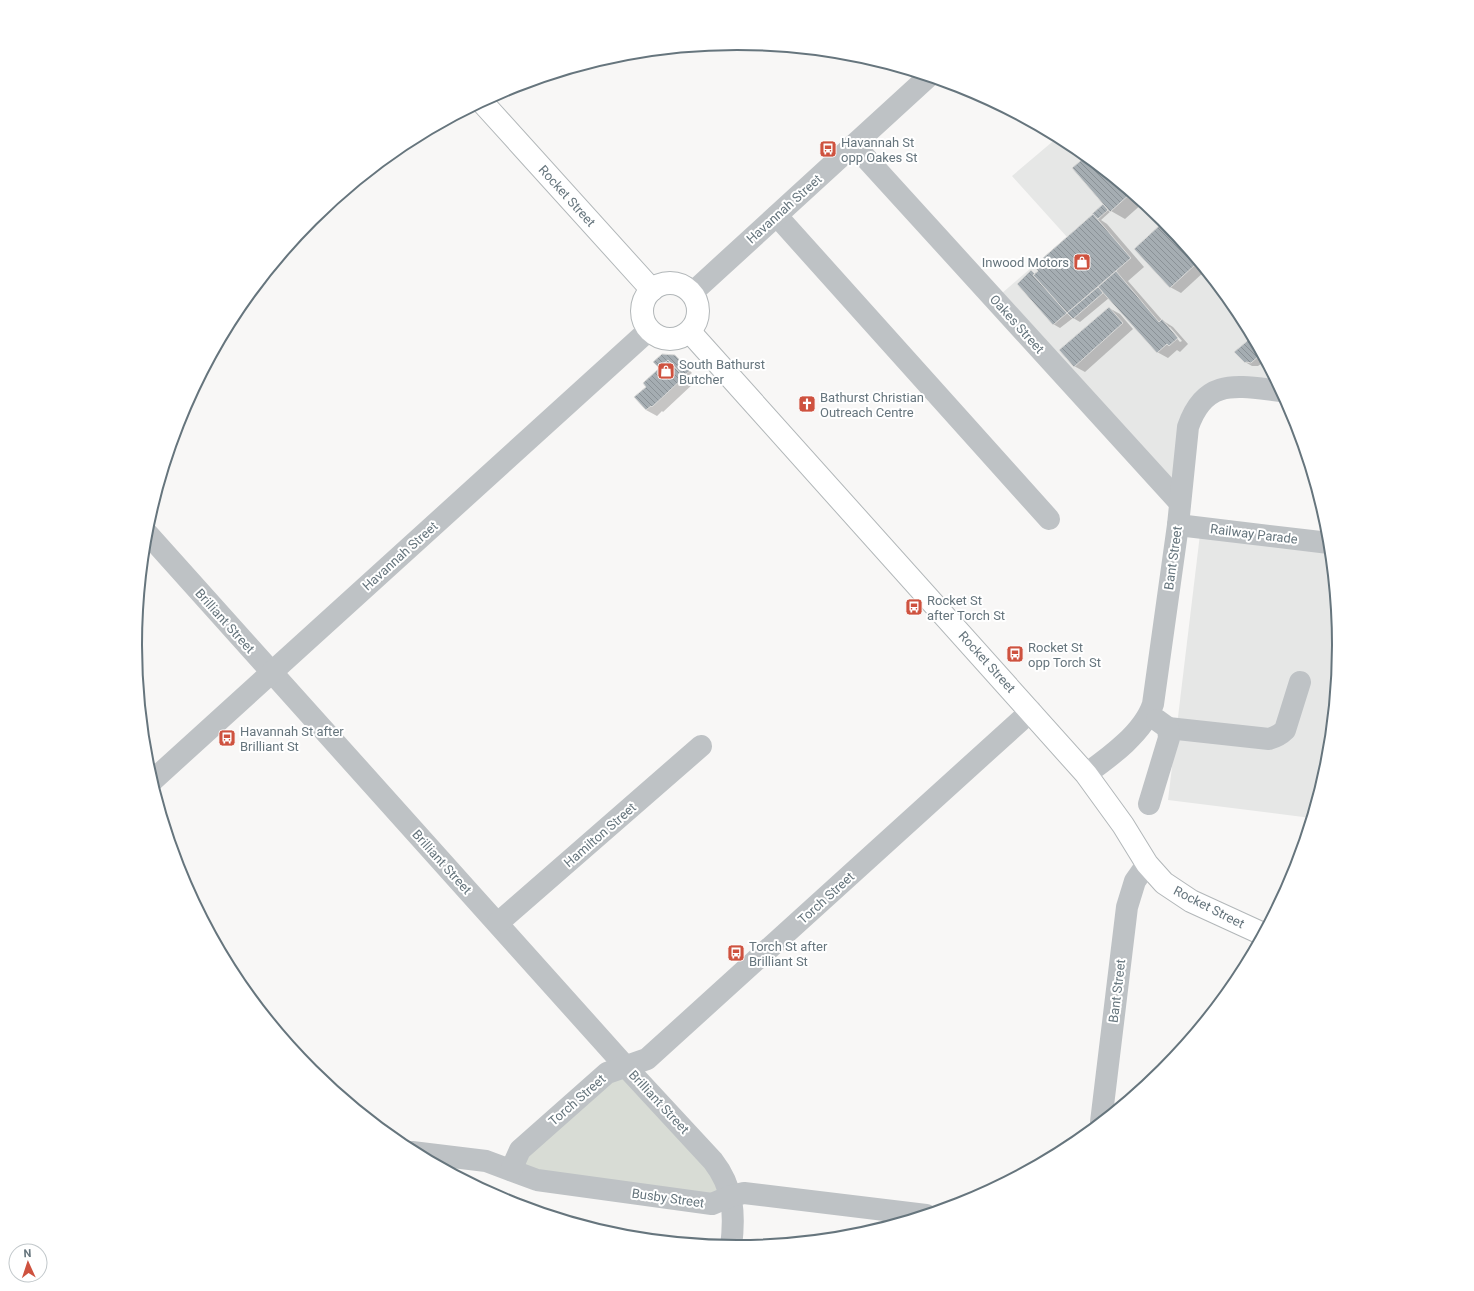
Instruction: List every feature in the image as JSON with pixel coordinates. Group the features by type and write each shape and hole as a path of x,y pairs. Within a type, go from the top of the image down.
{"main road":[{"name":"Rocket Street","path":"485,106 652,290"},
{"path":"668,283 685,287 692,293 697,301 699,309 698,318 690,332 682,337 669,339 656,336 649,330 644,323 642,305 652,290 659,285 668,283"},
{"name":"Rocket Street","path":"690,332 1086,774 1123,825 1146,864 1164,883 1191,901 1259,932"}],"street":[{"name":"Havannah Street","path":"692,293 924,81"},
{"name":"Oakes Street","path":"854,145 1180,503"},
{"path":"777,216 1049,519"},
{"name":"Havannah Street","path":"157,777 649,330"},
{"name":"Bant Street","path":"1086,774 1123,746 1150,714 1153,704 1178,525 1188,428 1192,414 1206,397 1226,388 1275,390"},
{"name":"Railway Parade","path":"1178,525 1323,542"},
{"name":"Brilliant Street","path":"152,538 626,1067 714,1161 722,1172 731,1196 733,1230 732,1241"},
{"path":"1150,714 1168,728 1269,738 1275,737 1281,735 1285,730 1300,682"},
{"name":"Torch Street","path":"511,1170 520,1150 607,1073 647,1059 1031,711"},
{"path":"1149,804 1169,738 1168,728"},
{"name":"Hamilton Street","path":"498,923 702,746"},
{"name":"Bant Street","path":"1102,1117 1127,907 1135,881 1146,864"},
{"name":"Busby Street","path":"427,1154 486,1161 537,1180 712,1204 731,1196 744,1193 914,1214"}],"shaded area":[{"path":"1053,141 1100,173 1158,224 1185,253 1232,315 1253,348 1271,382 1275,391 1206,397 1180,503 994,300 1067,237 1012,176"},
{"path":"1201,526 1323,542 1331,607 1331,684 1321,762 1307,817 1168,800"},
{"path":"626,1067 731,1196 511,1170"}],"building":[{"path":"1082,160 1128,196 1110,212 1072,168"},
{"path":"1103,204 1108,210 1098,219 1092,214"},
{"name":"Inwood Motors","path":"1093,214 1131,258 1067,313 1033,275 1038,271 1034,266"},
{"path":"1159,225 1195,265 1170,288 1134,249"},
{"path":"1031,270 1035,274 1033,275 1067,313 1053,325 1017,284"},
{"path":"1116,271 1159,322 1162,319 1178,338 1169,346 1167,344 1157,353 1098,287"},
{"path":"1098,287 1103,293 1073,319 1067,313"},
{"path":"1109,307 1123,323 1074,367 1059,350"},
{"path":"1248,340 1258,357 1251,363 1245,363 1234,352"},
{"path":"662,354 675,355 690,371 683,376 668,360 659,368 653,362"},
{"path":"668,360 684,377 652,407 651,406 646,410 634,397 646,387 643,383"}],"place":[{"name":"Havannah St opp Oakes St","path":"828,149"},
{"name":"Inwood Motors","path":"1082,262"},
{"name":"South Bathurst Butcher","path":"666,371"},
{"name":"Bathurst Christian Outreach Centre","path":"807,404"},
{"name":"Rocket St after Torch St","path":"914,607"},
{"name":"Rocket St opp Torch St","path":"1015,654"},
{"name":"Havannah St after Brilliant St","path":"227,738"},
{"name":"Torch St after Brilliant St","path":"736,953"}]}
